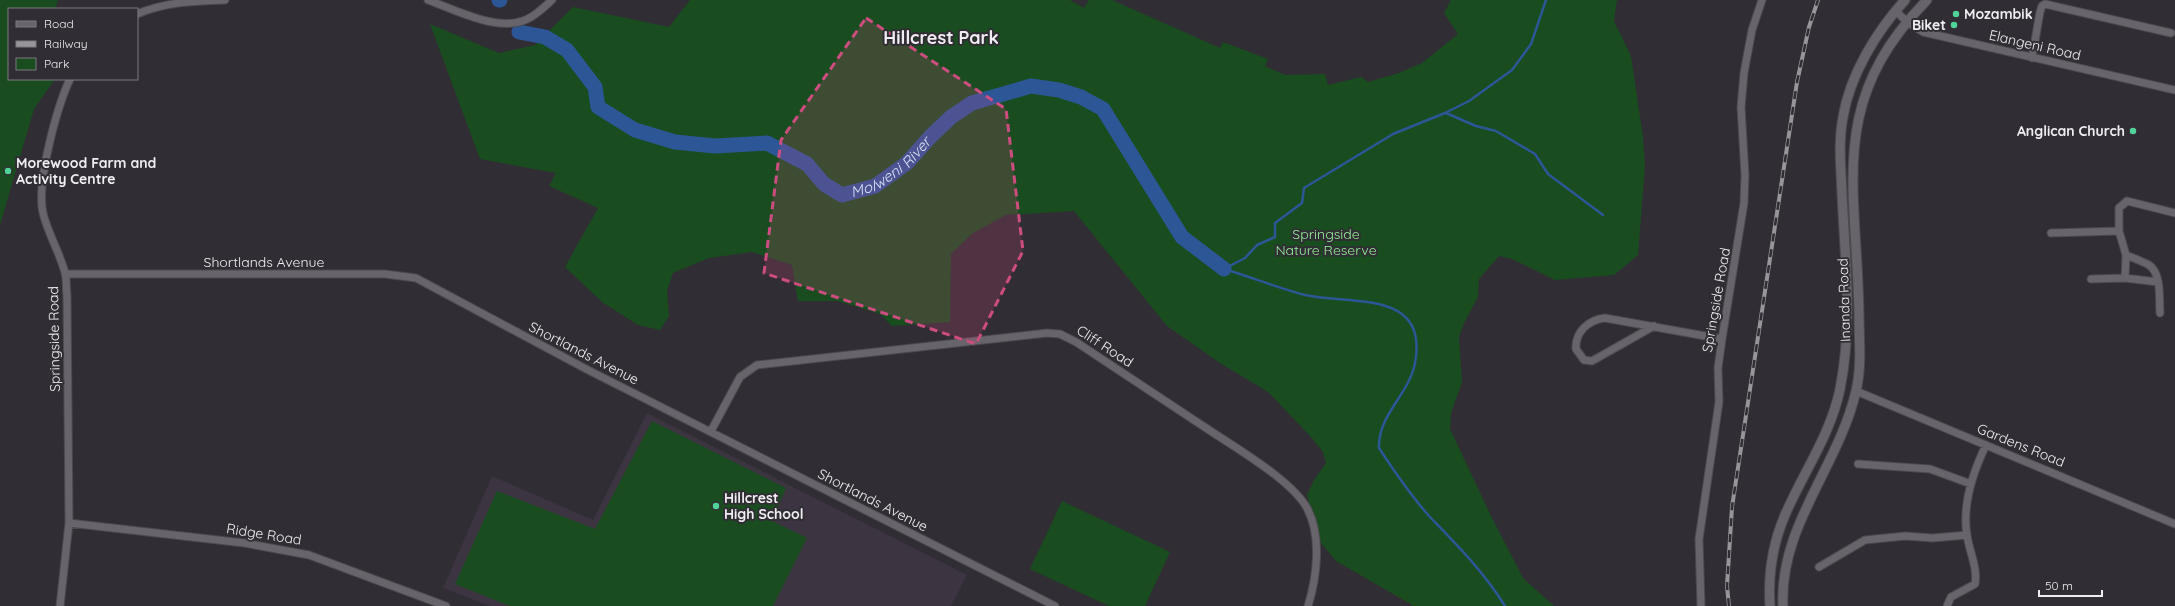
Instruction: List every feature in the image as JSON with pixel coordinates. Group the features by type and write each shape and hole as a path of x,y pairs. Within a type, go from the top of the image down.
{"main road":[{"name":"Inanda Road","path":"1770,606 1771,568 1784,516 1833,413 1844,366 1847,310 1841,151 1843,117 1855,75 1871,47 1905,0"},
{"name":"Inanda Road","path":"1783,606 1786,564 1795,532 1837,446 1856,391 1859,367 1859,337 1853,189 1854,140 1866,92 1874,71 1894,38 1927,0"}],"street":[{"path":"138,14 151,8 187,2 225,0"},
{"path":"428,0 473,17 498,23 511,23 533,16 552,0"},
{"name":"Springside Road","path":"1701,606 1699,539 1719,402 1718,368 1744,203 1745,174 1742,118 1744,73 1752,30 1762,0"},
{"path":"2032,58 2040,12 2042,6 2045,4 2171,33"},
{"name":"Elangeni Road","path":"1896,11 1907,22 1923,32 2175,90"},
{"name":"Springside Road","path":"60,606 69,523 66,274 43,214 41,190 42,177 55,126 70,80"},
{"path":"2125,278 2126,255 2118,231 2119,208 2126,202 2175,213"},
{"path":"2051,233 2118,231"},
{"path":"2126,255 2150,266 2158,282 2160,313"},
{"name":"Shortlands Avenue","path":"66,274 390,274 416,278 588,370 1055,606"},
{"path":"2091,279 2125,278 2158,282"},
{"path":"1654,326 1592,361 1584,360 1576,349 1576,338 1579,333 1588,324 1598,318 1654,326 1722,339"},
{"name":"Cliff Road","path":"711,432 740,377 757,365 1047,333 1060,334 1076,342 1240,450 1284,484 1298,497 1307,508 1316,534 1314,583 1308,606"},
{"name":"Gardens Road","path":"1856,391 2175,524"},
{"path":"1948,606 1951,597 1975,584 1976,577 1967,535 1965,517 1970,484 1986,445"},
{"path":"1858,464 1930,469 1970,484"},
{"name":"Ridge Road","path":"69,523 244,543 309,555 446,606"},
{"path":"1819,567 1865,540 1905,536 1933,538 1967,535"}],"highlighted area":[{"path":"866,18 1006,109 1023,251 976,344 764,273 781,140"}],"shaded area":[{"name":"Hillcrest High School","path":"647,413 967,575 951,606 490,606 443,588 492,476 593,520"}],"green space":[{"path":"0,0 58,0 55,8 8,8 8,80 54,80 34,109 0,225"},
{"name":"Springside Nature Reserve","path":"690,0 1070,0 1084,8 1089,0 1112,0 1220,48 1223,42 1268,59 1265,66 1285,75 1325,74 1328,85 1361,77 1368,82 1396,74 1422,63 1458,34 1444,13 1451,0 1617,0 1614,21 1631,56 1643,137 1645,166 1638,255 1614,275 1555,280 1512,259 1499,256 1479,279 1478,297 1464,323 1459,337 1462,382 1451,413 1450,429 1492,518 1523,578 1554,606 1414,606 1336,561 1321,543 1307,495 1314,480 1326,463 1323,452 1311,437 1268,392 1220,363 1167,326 1074,211 1006,215 973,233 951,254 950,322 892,326 880,314 837,301 798,301 792,265 752,252 709,258 673,273 667,291 669,316 660,330 638,325 602,302 565,267 598,208 549,186 556,173 480,159 430,24 499,53 535,45 573,7 669,27"},
{"name":"Hillcrest High School","path":"652,421 786,488 772,521 807,538 773,606 510,606 455,584 497,491 595,529"},
{"path":"1062,501 1170,552 1145,606 1109,606 1030,569"}],"waterway":[{"path":"1224,269 1245,258 1257,245 1275,237 1275,223 1302,203 1304,188 1393,134 1445,113 1469,101 1512,70 1531,44 1546,0"},
{"name":"Molweni River","path":"519,32 545,37 567,50 595,87 598,107 635,130 675,142 715,146 767,143 807,164 824,184 842,195 875,186 907,163 930,137 951,117 972,103 1031,86 1059,90 1081,97 1103,109 1182,237 1224,269"},
{"path":"1446,113 1476,126 1496,131 1535,154 1548,174 1603,215"},
{"path":"1224,269 1305,295 1364,301 1382,305 1398,312 1410,323 1416,339 1415,363 1407,385 1383,425 1379,448 1416,501 1479,570 1505,606"}],"railway":[{"path":"1729,606 1727,586 1732,507 1797,82 1809,27 1818,0"}],"place":[{"name":"Mozambik","path":"1956,14"},
{"name":"Biket","path":"1954,25"},
{"name":"Anglican Church","path":"2133,131"},
{"name":"Morewood Farm and Activity Centre","path":"8,171"},
{"name":"Hillcrest High School","path":"716,506"}],"district":[{"name":"Hillcrest Park","path":"941,38"}]}
